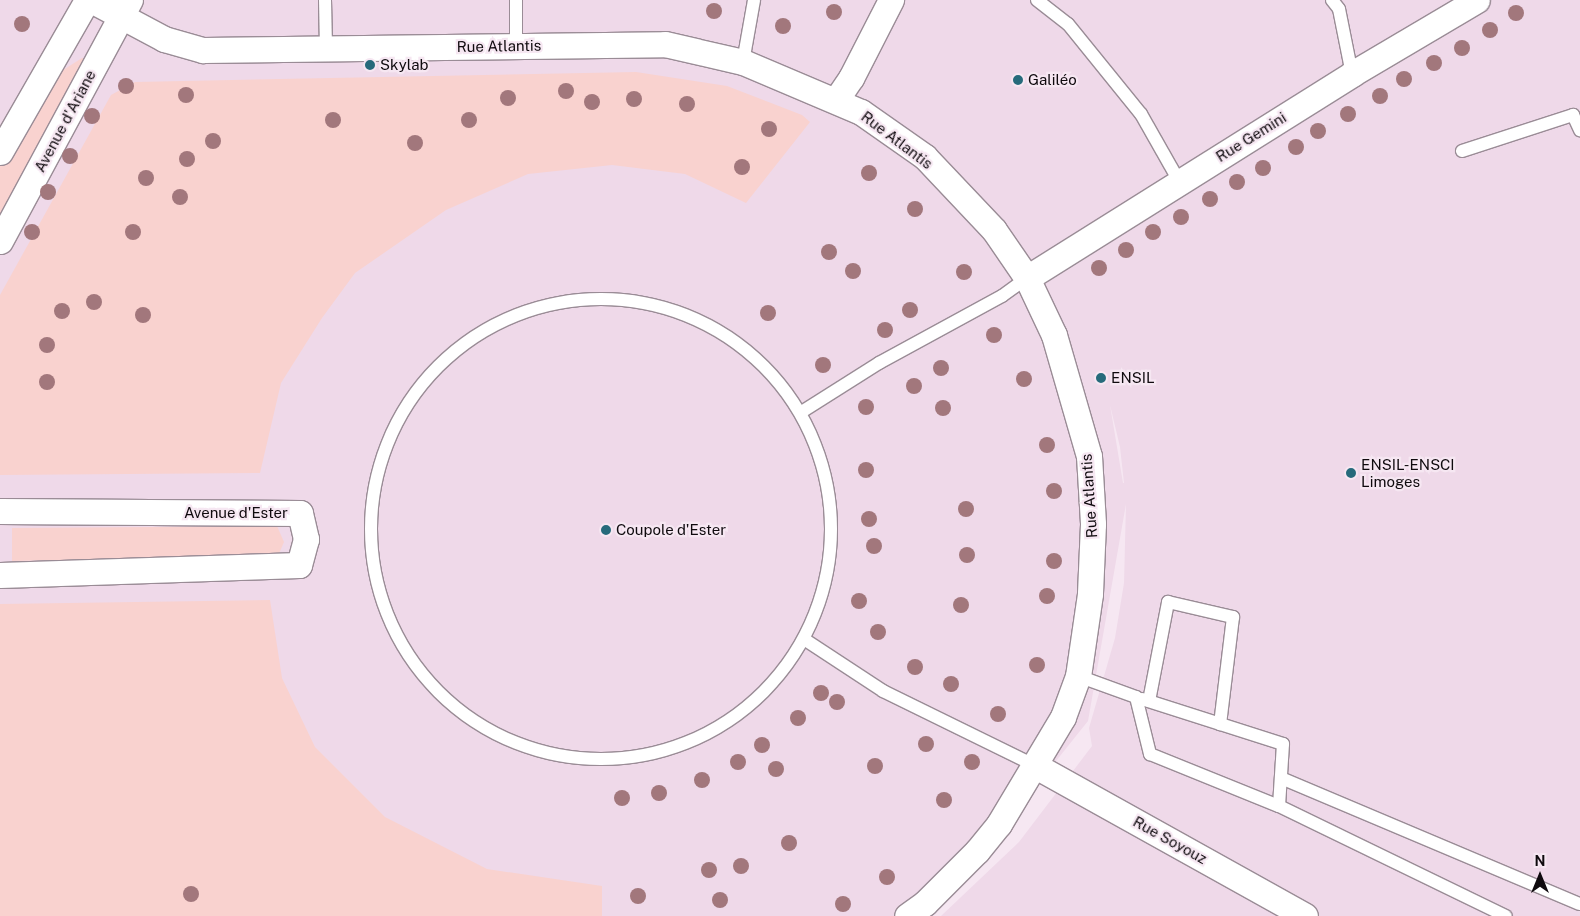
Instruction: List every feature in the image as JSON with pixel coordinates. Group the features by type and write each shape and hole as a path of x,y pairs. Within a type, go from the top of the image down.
{"street":[{"path":"0,152 87,0"},
{"name":"Rue Atlantis","path":"91,0 125,9 164,40 203,50 665,44 743,62 861,112 925,157 994,230 1027,278 1054,335 1088,456 1093,524 1090,594 1078,676 1063,717 999,824 977,851 925,903 907,916"},
{"path":"836,100 851,78 891,0"},
{"name":"Rue Gemini","path":"1027,278 1352,74 1477,0"},
{"name":"Avenue d'Ariane","path":"0,241 125,9"},
{"name":"Avenue d'Ester","path":"0,511 300,513 306,539 299,565 0,575"},
{"name":"Rue Soyouz","path":"1034,765 1305,916"}],"lane":[{"path":"325,0 326,49"},
{"path":"516,0 516,46"},
{"path":"743,62 754,0"},
{"path":"1037,0 1068,24 1140,114 1179,181"},
{"path":"1332,0 1339,8 1352,74"},
{"path":"1462,151 1573,115 1580,130"},
{"path":"803,412 879,363 1002,296 1027,278"},
{"path":"585,297 645,300 710,325 758,356 803,412 830,491 830,560 807,641 757,699 682,744 605,766 523,750 446,701 406,659 377,593 371,536 376,482 386,437 457,349 510,316 585,297"},
{"path":"1220,724 1233,617 1168,602 1142,699 1150,754 1279,806 1506,916"},
{"path":"807,641 883,691 1034,765"},
{"path":"1078,676 1142,699 1282,744 1279,806"},
{"path":"1281,778 1580,904"}],"shaded area":[{"path":"0,0 1580,0 1580,916 941,916 1019,842 1092,746 1089,728 1115,638 1124,583 1126,504 1088,721 965,875 921,916 0,916","holes":["1110,405 1120,447 1124,483"]},
{"path":"82,58 90,59 0,221 0,166 37,100 60,72"},
{"path":"636,72 727,86 802,115 810,122 746,203 685,174 612,165 528,174 446,210 355,273 322,318 281,383 260,473 0,475 0,295 111,95 135,82"},
{"path":"277,526 284,542 278,556 12,561 12,528"},
{"path":"270,600 282,678 315,747 385,817 487,869 602,886 602,916 0,916 0,604"}],"place":[{"name":"Skylab","path":"370,65"},
{"name":"Galiléo","path":"1018,80"},
{"name":"ENSIL","path":"1101,378"},
{"name":"ENSIL-ENSCI Limoges","path":"1351,473"},
{"name":"Coupole d'Ester","path":"606,530"}]}
